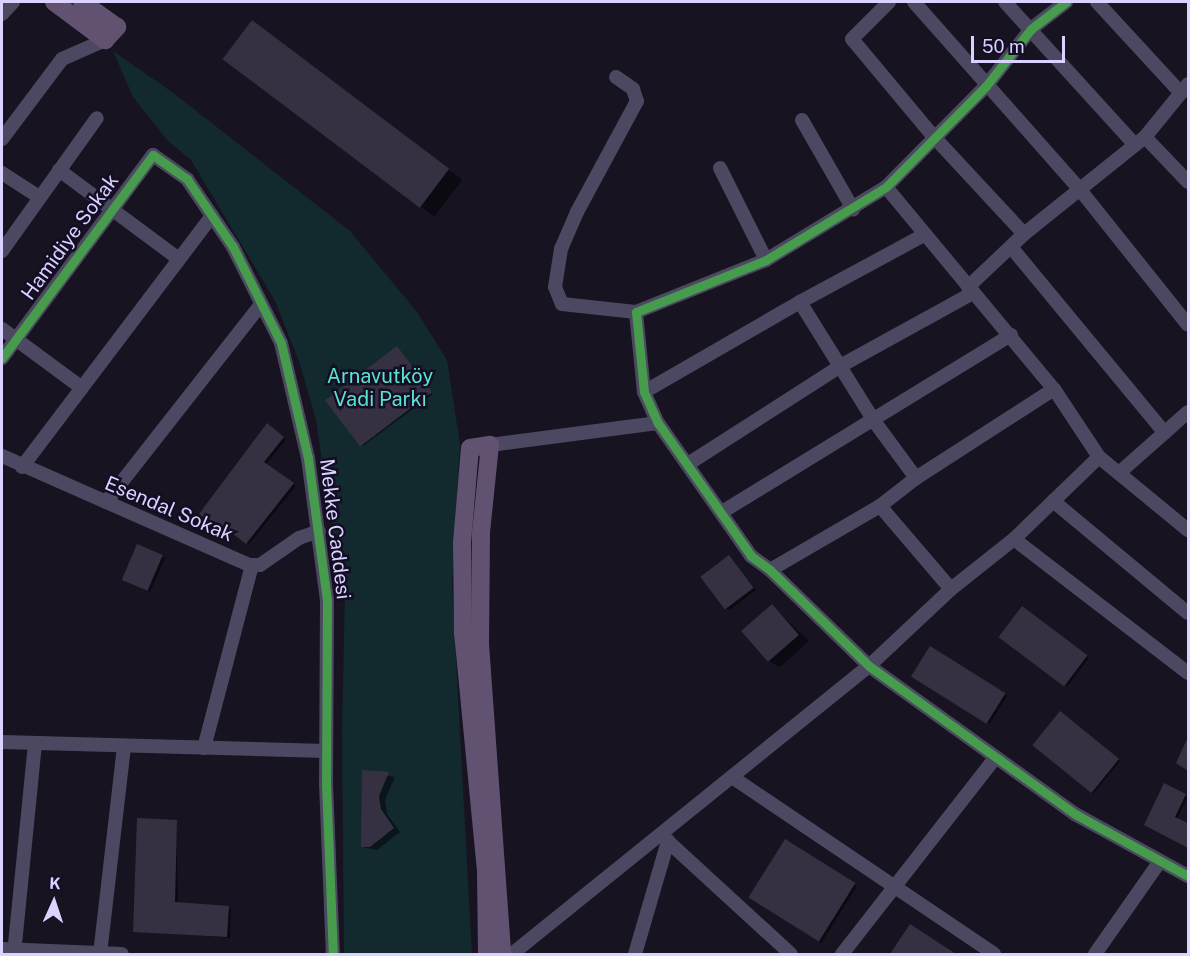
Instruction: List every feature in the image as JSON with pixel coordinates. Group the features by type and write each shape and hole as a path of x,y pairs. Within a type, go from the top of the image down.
{"main road":[{"path":"54,2 111,33"},
{"path":"82,2 111,33"},
{"path":"487,954 486,871 463,633 462,543 470,448 490,445 481,532 480,644 502,954"}],"street":[{"path":"2,14 13,2"},
{"path":"889,2 852,39 934,137 1024,234"},
{"path":"914,2 1081,191 1188,325"},
{"path":"1005,2 1140,141 1188,182"},
{"path":"616,77 633,89 637,101 561,249 555,287 562,304 636,312 766,260 886,187 986,86 1031,29 1066,2"},
{"path":"688,464 842,365 971,290 1024,234 1081,191 1140,141 1185,89 1097,2"},
{"path":"2,139 62,59 111,33"},
{"path":"2,251 97,118"},
{"path":"802,120 853,209"},
{"name":"Hamidiye Sokak","path":"2,358 153,154"},
{"name":"Mekke Caddesi","path":"153,154 187,179 233,247 281,343 308,458 327,600 326,751 333,954"},
{"path":"720,168 766,260"},
{"path":"59,170 112,212 179,259"},
{"path":"2,173 39,197"},
{"path":"886,187 1054,389 1099,457 1188,530"},
{"path":"22,467 212,216"},
{"path":"644,392 800,302 924,235"},
{"path":"1011,247 1165,433"},
{"path":"800,302 842,365 874,420 916,478"},
{"path":"106,502 261,304"},
{"path":"636,312 644,392 658,423 751,556 770,570 869,666 1075,814 1188,876"},
{"path":"2,329 82,388"},
{"path":"722,512 1011,335"},
{"path":"770,570 880,506 916,478 1054,389"},
{"path":"1119,473 1188,412"},
{"path":"490,445 658,423"},
{"name":"Esendal Sokak","path":"2,456 22,467 252,565"},
{"path":"512,954 664,838 732,777 869,666 951,589 1014,539 1099,457"},
{"path":"1053,501 1188,613"},
{"path":"880,506 951,589"},
{"path":"204,748 252,565 260,565 299,538 319,531"},
{"path":"1014,539 1188,674"},
{"path":"2,742 326,751"},
{"path":"35,743 10,951 122,954"},
{"path":"100,953 124,746"},
{"path":"842,954 995,758"},
{"path":"732,777 994,954"},
{"path":"636,954 664,838"},
{"path":"664,838 791,954"},
{"path":"1095,954 1160,861"}],"green space":[{"name":"Arnavutköy Vadi Parkı","path":"113,51 172,92 350,231 417,312 447,360 460,444 452,584 472,954 344,954 342,732 345,587 330,517 316,420 300,364 275,301 191,160 168,141 133,97"}],"building":[{"path":"252,20 449,169 420,208 223,59"},
{"path":"397,346 432,392 360,446 325,400"},
{"path":"267,423 284,437 264,462 294,483 246,544 219,523 215,527 199,514"},
{"path":"137,544 163,555 148,591 122,580"},
{"path":"729,555 754,588 725,609 700,577"},
{"path":"772,604 799,635 768,662 741,631"},
{"path":"1022,606 1087,655 1064,686 999,637"},
{"path":"930,646 1005,693 986,724 911,677"},
{"path":"1060,711 1119,759 1091,793 1032,745"},
{"path":"1188,737 1188,771 1176,763"},
{"path":"362,770 389,772 379,796 381,809 394,828 370,847 361,847"},
{"path":"1164,783 1186,794 1175,817 1188,823 1188,848 1144,825"},
{"path":"137,818 177,820 175,902 229,906 227,937 133,932"},
{"path":"785,839 855,883 819,941 748,898"},
{"path":"910,924 956,954 890,954"}],"cycle path":[{"path":"1066,2 1031,29 986,86 886,187 766,260 636,312 644,392 658,423 751,556 770,570 869,666 1075,814 1188,876"},
{"path":"2,358 153,155 187,179 233,247 281,343 308,458 327,600 326,783 333,954"}]}
